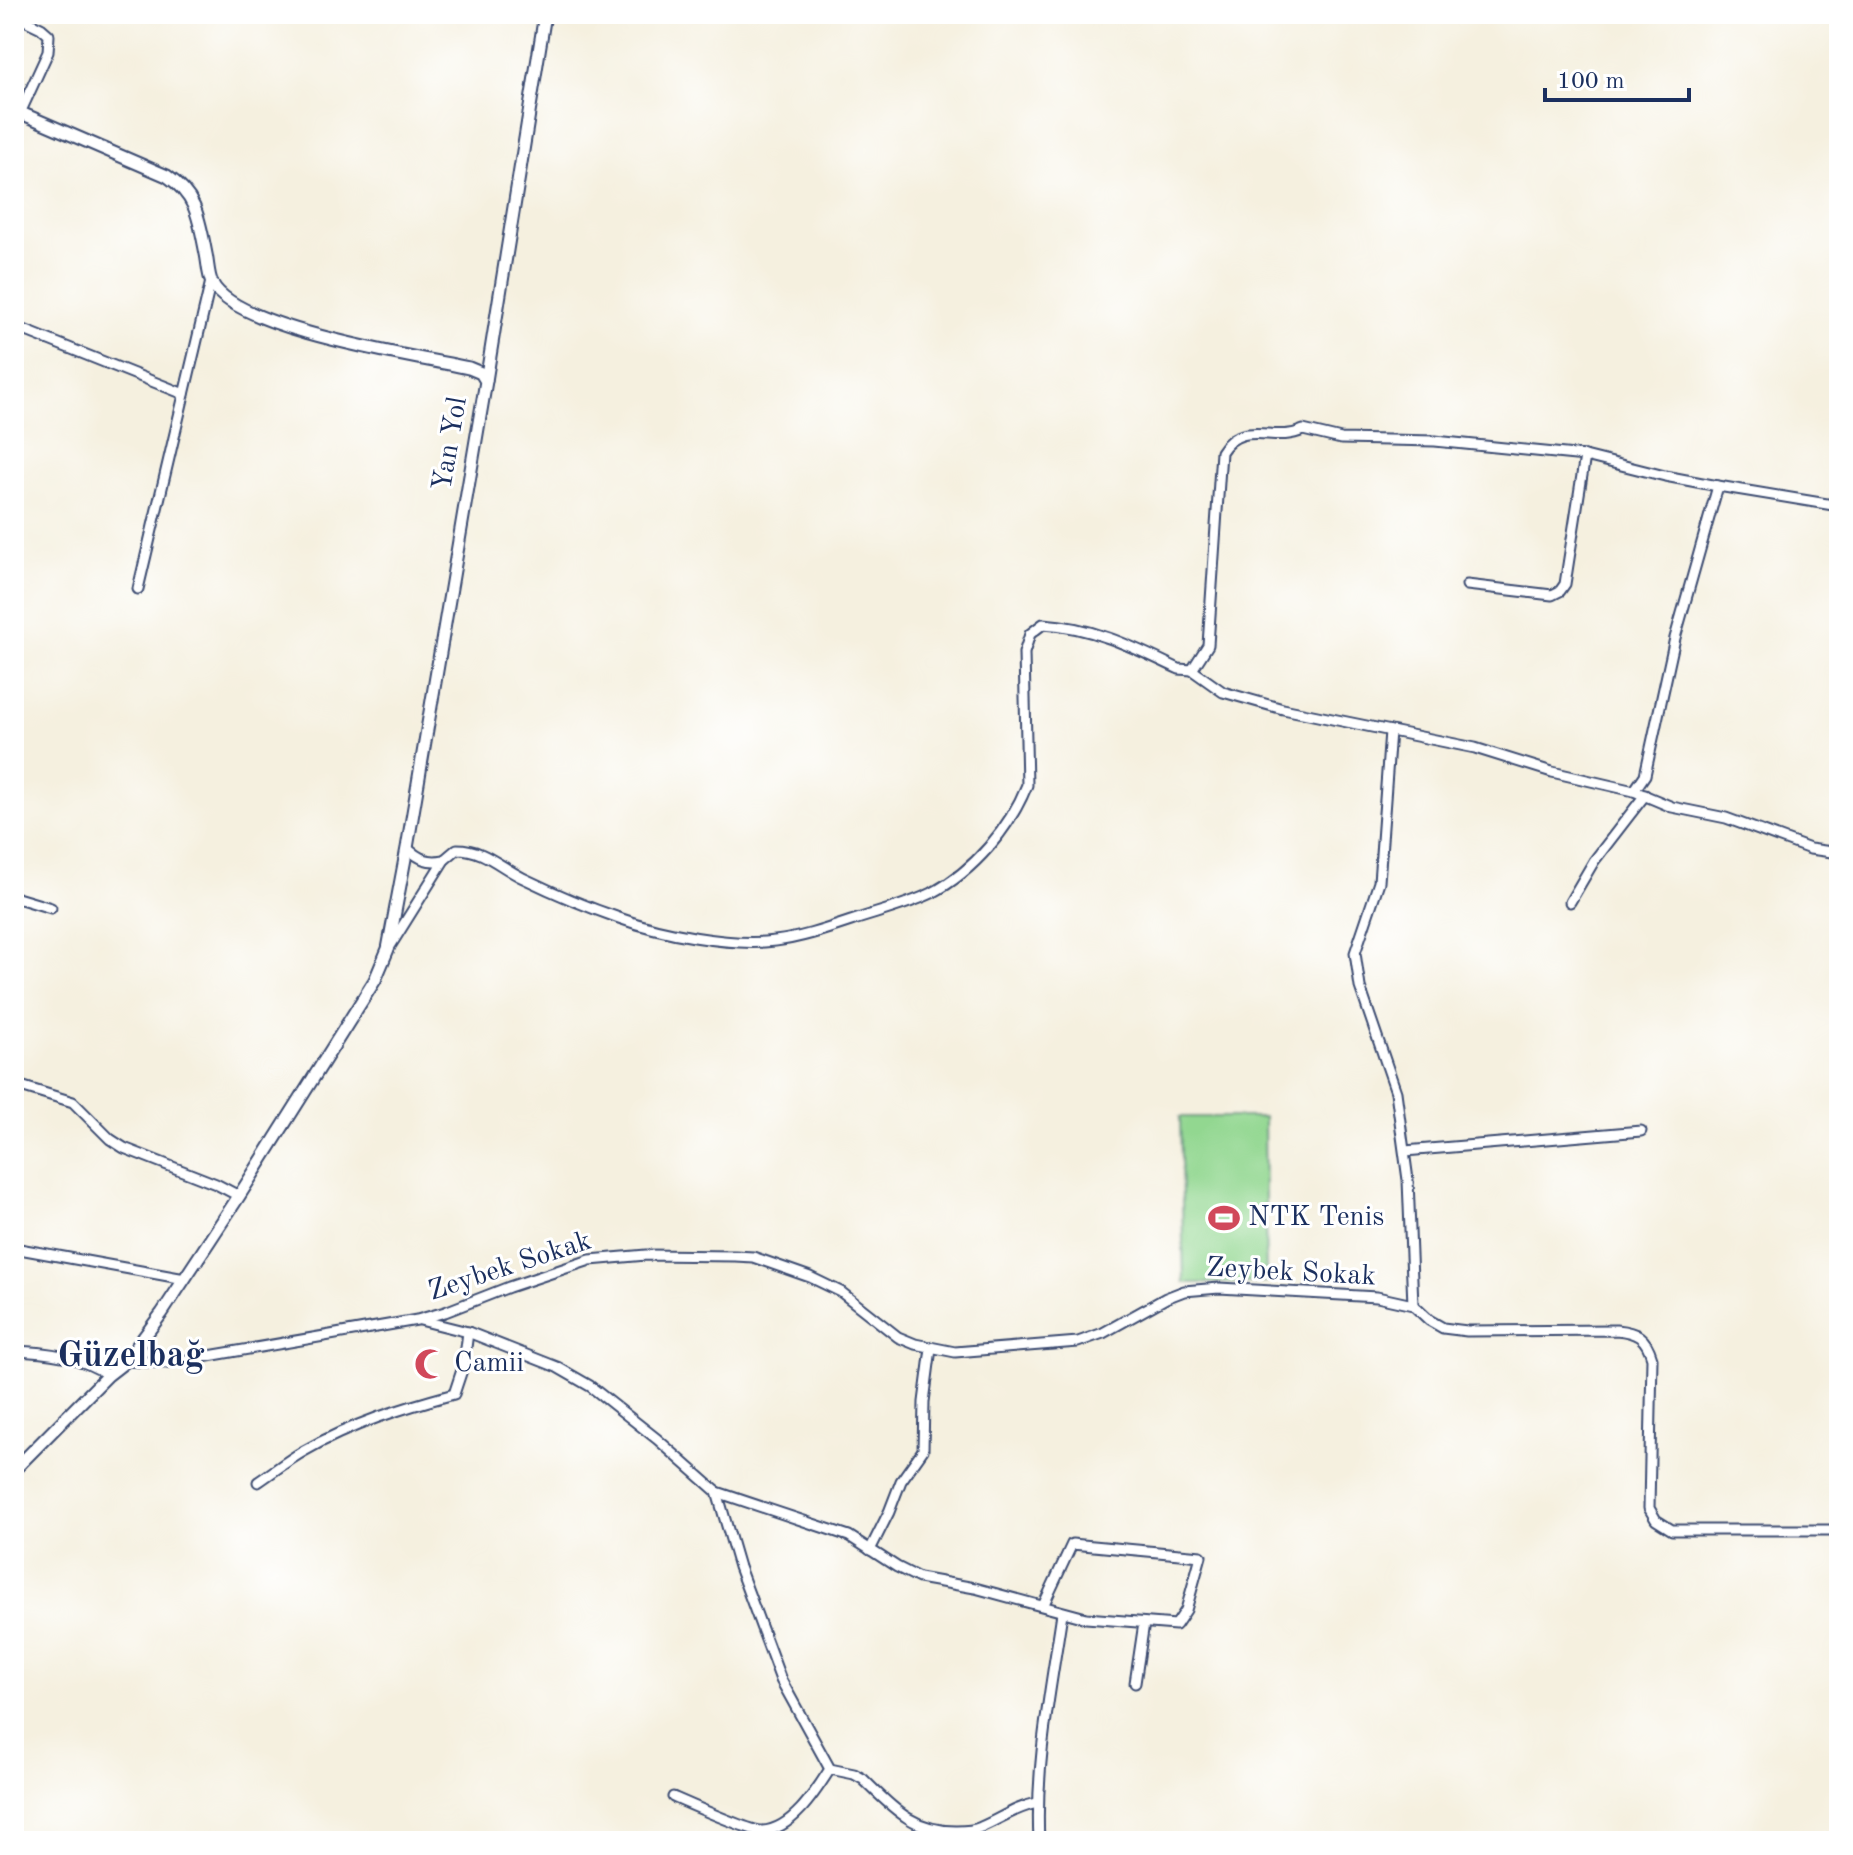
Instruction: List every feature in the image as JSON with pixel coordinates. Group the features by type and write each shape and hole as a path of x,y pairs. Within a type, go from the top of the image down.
{"street":[{"path":"486,381 545,14"},
{"path":"14,15 49,35 48,52 17,111 167,176 181,185 191,196 211,281 138,589"},
{"name":"Yan Yol","path":"14,1470 108,1375 126,1361 185,1279 375,980 388,949 407,848 486,381 481,373 469,368 293,328 232,304 211,281"},
{"path":"14,326 184,394"},
{"path":"1192,670 1208,645 1221,452 1228,441 1239,434 1291,436 1303,430 1341,439 1465,443 1585,456 1665,476 1839,506"},
{"path":"1467,585 1552,595 1560,591 1565,584 1585,456"},
{"path":"1634,791 1645,775 1675,638 1718,486"},
{"path":"388,949 444,860 457,849 480,853 520,877 619,918 658,930 736,942 774,941 819,931 932,893 962,873 998,836 1019,804 1027,785 1024,653 1030,634 1043,624 1071,625 1101,633 1179,669 1192,670 1223,692 1283,709 1475,748 1552,772 1634,791 1672,807 1726,818 1810,849 1839,853"},
{"path":"1390,731 1379,882 1355,953 1360,987 1396,1092 1405,1151 1413,1305"},
{"path":"1570,902 1594,861 1645,795"},
{"path":"407,848 418,858 432,862 444,860"},
{"path":"14,897 51,908"},
{"path":"14,1084 73,1102 110,1139 124,1148 239,1196"},
{"path":"1405,1151 1641,1131"},
{"path":"14,1248 185,1279"},
{"name":"Zeybek Sokak","path":"126,1361 168,1363 343,1330 417,1320 590,1260 646,1255 753,1257 810,1277 841,1292 898,1337 955,1352 1078,1342 1103,1333 1166,1298 1200,1289 1377,1297 1413,1305 1443,1328 1467,1331 1616,1330 1637,1334 1647,1342 1652,1358 1649,1508 1656,1520 1672,1530 1839,1530"},
{"path":"417,1320 468,1332 557,1367 590,1386 717,1492 849,1536 919,1578 975,1588 1086,1618 1176,1625 1186,1610 1201,1556 1072,1544 1043,1606"},
{"path":"258,1482 303,1451 341,1432 392,1411 454,1394 464,1364 468,1332"},
{"path":"870,1550 901,1481 923,1450 924,1402 931,1348"},
{"path":"14,1351 49,1352 98,1368 108,1375"},
{"path":"717,1492 739,1567 781,1680 830,1769"},
{"path":"1039,1841 1037,1803 1043,1742 1062,1613"},
{"path":"1135,1683 1144,1623"},
{"path":"673,1797 760,1831 776,1827 806,1806 830,1769"},
{"path":"830,1769 863,1779 908,1821 946,1831 977,1829 1015,1808 1037,1803"}],"green space":[{"name":"NTK Tenis","path":"1180,1117 1264,1117 1266,1283 1184,1283"}],"place":[{"name":"NTK Tenis","path":"1224,1218"},
{"name":"Camii","path":"430,1364"}],"district":[{"name":"Güzelbağ","path":"131,1357"}]}
